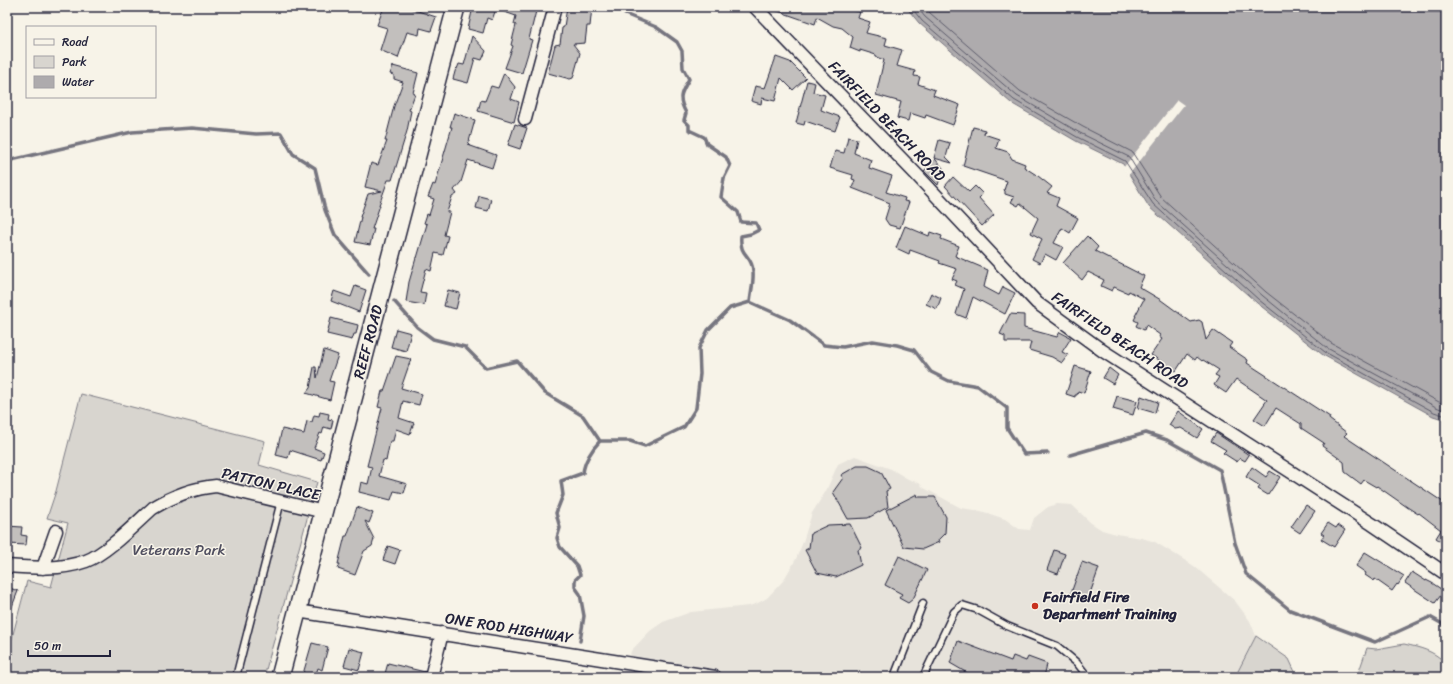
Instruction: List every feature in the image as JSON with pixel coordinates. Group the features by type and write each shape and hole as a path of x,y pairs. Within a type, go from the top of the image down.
{"street":[{"name":"REEF ROAD","path":"280,677 456,7"},
{"path":"525,119 555,7"},
{"name":"FAIRFIELD BEACH ROAD","path":"755,7 915,173 1037,303 1103,351 1372,524 1446,574"},
{"name":"PATTON PLACE","path":"7,566 43,568 65,566 87,560 103,551 153,508 198,488 216,486 324,512"},
{"path":"43,568 56,531"},
{"name":"ONE ROD HIGHWAY","path":"298,611 715,677"},
{"path":"431,677 442,634"}],"lane":[{"path":"236,677 281,502"},
{"path":"894,677 923,603"},
{"path":"923,677 954,612 962,605 978,610 1007,626 1057,646 1077,663 1088,677"}],"shaded area":[{"path":"855,456 891,469 908,479 919,483 924,488 961,508 981,511 1005,519 1019,529 1030,530 1034,518 1048,507 1057,504 1072,505 1091,523 1102,530 1155,542 1194,566 1235,601 1250,621 1256,636 1235,677 660,677 627,671 631,651 650,631 663,622 691,612 749,606 767,598 783,581 796,559 812,513 826,491 838,464"}],"green space":[{"name":"Veterans Park","path":"81,394 265,441 259,465 317,482 264,677 7,677 7,657 27,581 51,587 68,523 47,518 56,491"},
{"path":"1256,636 1289,659 1296,677 1235,677"},
{"path":"1404,644 1426,650 1436,655 1446,663 1446,677 1357,677 1367,648 1376,649"}],"water":[{"path":"906,7 1446,7 1446,420 1433,416 1323,355 1257,303 1149,207 1123,164 1076,141 1011,103 919,23"}],"pier":[{"path":"1177,100 1184,105 1128,176 1123,168"}],"building":[{"path":"384,7 406,7 436,17 431,31 420,28 419,35 407,32 398,58 380,50 387,28 377,25"},
{"path":"473,7 537,7 529,39 532,40 522,73 505,68 513,46 511,45 516,25 514,24 516,16 496,9 492,20 487,18 483,33 468,29"},
{"path":"567,7 592,7 590,26 587,26 585,43 573,44 580,53 573,78 570,79 548,73 555,45 560,44"},
{"path":"772,7 848,7 848,9 860,12 858,18 870,22 866,33 887,38 885,45 902,50 897,66 915,71 914,76 920,77 918,84 935,90 933,95 960,105 953,125 926,115 925,118 910,113 908,121 897,118 901,102 876,95 884,60 876,57 876,55 860,50 860,52 850,48 853,37 842,28 833,26 817,17 815,24 772,9"},
{"path":"472,36 486,51 482,60 475,58 468,83 453,79 456,68 457,69 459,64 464,65"},
{"path":"776,57 790,62 806,78 793,90 781,78 775,101 762,98 761,104 751,101 755,86 765,88"},
{"path":"393,66 418,73 413,93 415,94 409,110 411,111 407,131 392,180 388,180 379,205 372,229 374,229 370,245 355,242 360,217 368,194 382,191 365,187 371,163 378,165 387,141 385,141 394,106 403,82 394,79 394,75 390,74"},
{"path":"504,73 515,87 511,99 519,102 514,122 478,111 481,100 485,101 491,86 498,88"},
{"path":"807,81 815,83 813,92 825,95 821,110 840,117 835,131 805,121 804,125 796,123"},
{"path":"454,113 475,120 468,145 496,155 492,168 468,160 461,182 454,190 457,194 452,197 447,212 450,212 444,235 448,236 443,255 435,253 431,271 426,269 420,292 426,293 424,305 406,302 409,282 427,224 424,223 427,214 429,215 434,199 428,197 433,184 435,185 452,127 450,127"},
{"path":"515,124 527,128 520,149 508,145"},
{"path":"973,127 985,130 984,134 999,139 996,148 1008,152 1012,159 1025,164 1024,167 1052,187 1047,193 1059,198 1056,206 1078,218 1070,233 1062,228 1054,243 1063,247 1056,260 1045,254 1040,263 1032,259 1042,239 1031,233 1038,218 1020,203 1018,206 1011,202 1014,197 1005,194 1004,190 1007,181 963,166"},
{"path":"848,137 857,139 854,153 871,160 869,168 892,176 886,192 905,198 904,201 909,202 900,228 889,225 885,219 890,203 852,188 855,180 852,179 853,175 830,168 835,151 844,153"},
{"path":"939,140 950,143 946,157 952,163 934,158"},
{"path":"935,159 943,168 938,185 924,171"},
{"path":"953,177 969,192 975,186 983,194 979,198 994,215 982,226 945,186"},
{"path":"479,196 491,199 488,211 476,208"},
{"path":"905,226 929,236 930,232 942,236 941,239 959,246 955,256 988,270 984,287 999,295 1003,287 1015,293 1005,314 973,297 966,318 956,314 964,289 955,285 957,281 952,279 957,269 910,250 909,254 896,248"},
{"path":"1087,236 1098,247 1095,251 1144,276 1139,287 1161,300 1191,322 1199,320 1202,322 1206,340 1213,330 1232,343 1229,347 1248,360 1247,363 1330,417 1329,419 1347,433 1344,436 1446,504 1446,545 1436,538 1441,530 1419,513 1418,514 1407,507 1377,486 1376,487 1364,480 1361,484 1345,472 1344,462 1322,446 1324,443 1301,428 1301,424 1276,408 1265,426 1254,419 1267,400 1236,379 1226,393 1214,385 1219,377 1215,375 1219,370 1203,360 1202,361 1197,357 1195,360 1187,354 1176,371 1151,355 1162,339 1159,337 1160,335 1146,325 1144,330 1136,326 1138,322 1134,320 1135,316 1144,299 1129,291 1128,293 1114,287 1112,291 1101,286 1104,280 1088,272 1082,280 1063,263"},
{"path":"355,286 366,290 359,312 331,301 334,291 351,297"},
{"path":"448,290 460,293 456,309 444,306"},
{"path":"931,293 941,298 937,309 926,304"},
{"path":"1010,314 1024,315 1024,328 1057,337 1060,332 1071,338 1062,352 1068,355 1062,363 1052,357 1029,350 1031,342 1005,342 1005,336 1000,334"},
{"path":"331,318 358,325 356,334 354,334 352,340 327,334"},
{"path":"396,329 411,333 406,351 391,347"},
{"path":"324,350 338,355 329,381 334,382 330,400 306,393 310,388 314,367 316,367 317,378"},
{"path":"396,356 411,359 401,388 422,394 419,405 403,401 399,418 414,423 410,434 396,429 393,441 390,441 386,461 383,460 379,476 407,484 404,493 394,491 391,500 359,492 361,482 368,484 372,467 367,466 382,408 378,407 382,391 384,391"},
{"path":"1075,366 1091,371 1084,393 1078,391 1075,397 1066,394"},
{"path":"1109,368 1118,375 1113,384 1103,378"},
{"path":"1117,396 1137,401 1133,415 1113,409"},
{"path":"1141,396 1158,402 1155,413 1138,408"},
{"path":"1178,411 1203,429 1197,438 1181,428 1175,429 1169,425"},
{"path":"320,412 329,414 328,419 333,420 331,429 324,427 322,434 320,433 314,448 324,452 321,460 290,450 288,458 276,455 282,429 304,434 307,421 312,422 314,415 319,416"},
{"path":"1216,433 1249,455 1245,461 1240,458 1237,462 1223,453 1226,450 1211,441"},
{"path":"857,466 868,466 881,472 890,489 886,491 888,507 868,518 848,519 833,492 843,478 841,475"},
{"path":"1252,467 1266,477 1270,471 1280,477 1268,495 1258,489 1260,486 1246,477"},
{"path":"917,494 918,497 935,497 946,517 945,533 938,540 939,542 923,549 904,547 886,510"},
{"path":"1306,505 1315,511 1300,533 1291,527"},
{"path":"357,507 373,513 369,523 365,521 374,539 372,546 364,551 355,575 338,569 340,564 338,564 345,536 347,536"},
{"path":"1328,523 1336,528 1338,525 1345,530 1334,547 1321,539 1324,535 1321,533"},
{"path":"850,524 862,548 858,550 861,565 836,577 817,573 805,550 809,548 811,533 828,525"},
{"path":"7,526 22,527 21,535 27,536 26,545 8,544"},
{"path":"388,546 400,550 395,564 383,560"},
{"path":"1054,550 1065,554 1058,574 1047,570"},
{"path":"1365,552 1404,576 1392,591 1375,579 1374,581 1365,575 1366,573 1356,566"},
{"path":"899,556 927,570 913,599 908,603 899,598 902,594 885,585"},
{"path":"1082,562 1099,568 1088,599 1071,593"},
{"path":"1412,572 1444,591 1435,603 1405,583"},
{"path":"7,587 18,591 8,617 7,617"},
{"path":"958,641 1011,661 1013,656 1026,661 1028,657 1047,664 1044,677 974,677 950,663"},
{"path":"312,643 328,647 322,670 318,668 315,677 303,674"},
{"path":"349,648 364,652 359,670 344,666"},
{"path":"388,663 425,672 424,677 384,677"}],"waterway":[{"path":"625,14 656,27 677,42 682,51 683,68 689,79 681,96 686,113 684,120 689,125 689,130 704,137 707,144 726,157 730,166 724,178 721,197 738,212 741,222 756,223 759,230 751,234 741,236 742,248 752,265 753,271 750,302"},
{"path":"7,161 132,132 192,128 256,134 281,133 293,154 315,168 325,210 335,235 369,274"},
{"path":"394,301 417,327 433,339 465,347 486,368 517,361 545,393 583,416 600,441 630,441 645,446 684,427 696,408 700,374 699,348 708,330 730,308 750,302 790,320 824,345 843,347 873,341 897,345 914,350 931,372 949,381 978,386 1007,408 1007,428 1024,454 1048,453"},
{"path":"1070,455 1146,433 1167,440 1220,470 1235,543 1246,574 1290,610 1375,642 1430,617 1446,626"},
{"path":"580,641 584,616 580,594 575,587 575,580 580,575 577,566 560,547 557,538 560,528 556,513 563,495 561,481 583,473 589,456 600,441"},
{"path":"582,669 582,677"}],"place":[{"name":"Fairfield Fire Department Training","path":"1035,606"}]}
